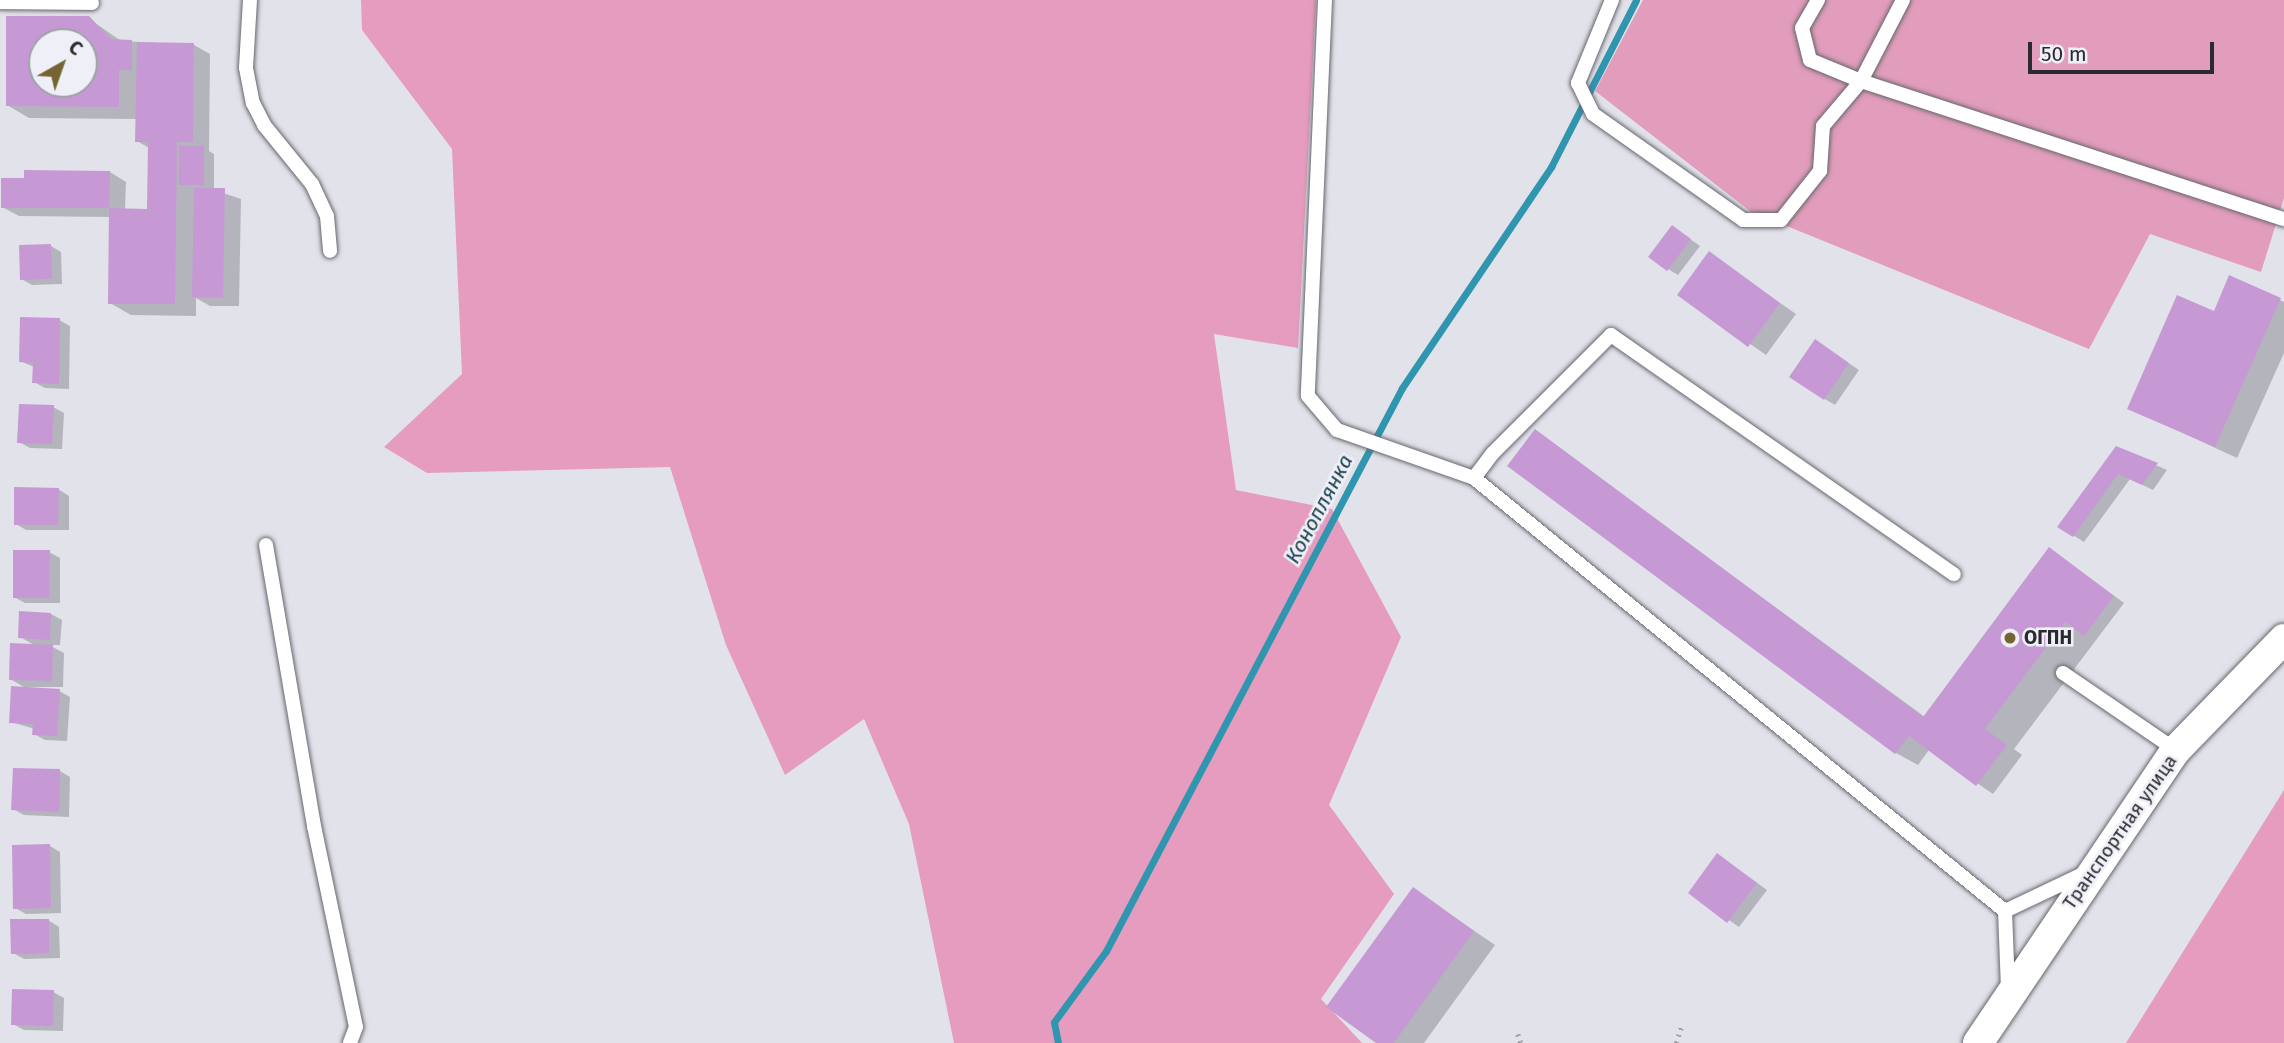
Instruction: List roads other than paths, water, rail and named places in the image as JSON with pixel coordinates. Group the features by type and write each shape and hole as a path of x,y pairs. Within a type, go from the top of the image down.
{"street":[{"name":"Транспортная улица","path":"1978,1043 2092,870 2176,750 2284,639"}],"lane":[{"path":"250,0 246,68 253,103 264,125 312,184 327,216 330,251"},
{"path":"1325,0 1308,396 1337,430 1474,478 2005,911 2008,997"},
{"path":"1612,0 1578,83 1593,114 1743,220 1781,220 1820,171 1823,126 1861,81 1903,0"},
{"path":"1818,0 1802,28 1810,60 1861,81 2284,219"},
{"path":"0,2 92,4"},
{"path":"1474,478 1493,453 1611,335 1954,574"},
{"path":"266,545 314,826 356,1027 350,1043"},
{"path":"2063,673 2176,750"},
{"path":"2005,911 2092,870"}],"waterway":[{"name":"Коноплянка","path":"1058,1043 1054,1022 1106,951 1402,388 1551,167 1636,0"}],"place":[{"name":"ОГПН","path":"2010,638"}]}
